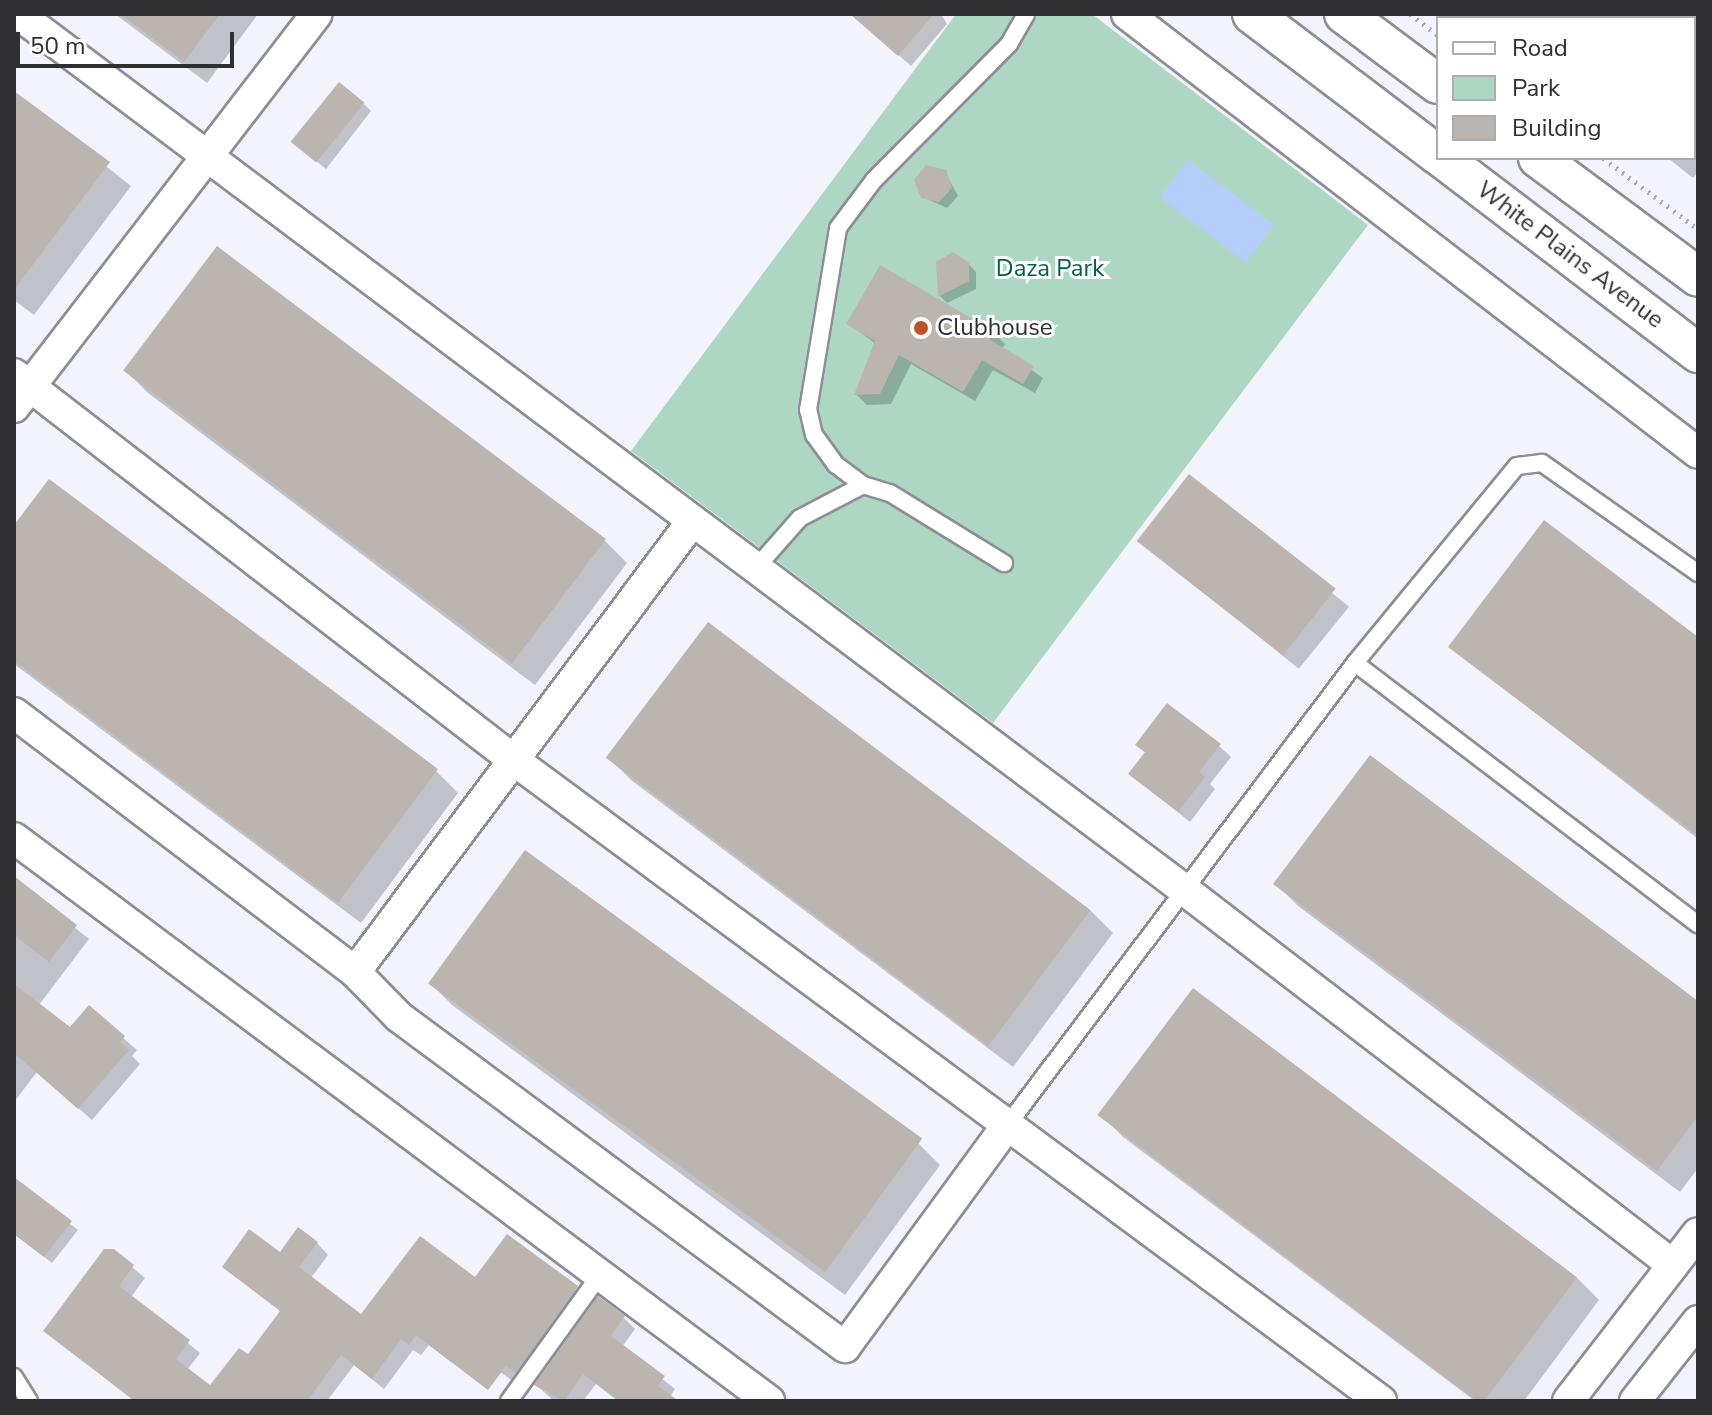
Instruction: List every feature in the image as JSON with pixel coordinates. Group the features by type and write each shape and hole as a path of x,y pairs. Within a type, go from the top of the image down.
{"street":[{"path":"18,14 691,523 1182,888 1673,1265"},
{"path":"317,14 19,389 515,761 1009,1123 1381,1401"},
{"path":"1127,14 1698,453"},
{"name":"White Plains Avenue","path":"1252,14 1436,154"},
{"path":"1344,14 1436,83"},
{"name":"White Plains Avenue","path":"1444,160 1698,353"},
{"path":"1541,160 1698,277"},
{"path":"355,972 691,523"},
{"path":"14,713 355,972 399,1017 845,1347 1009,1123"},
{"path":"14,838 769,1401"},
{"path":"1568,1401 1698,1233"},
{"path":"1635,1401 1698,1321"}],"lane":[{"path":"1004,563 890,493 863,485 836,465 814,435 808,410 838,228 874,180 1009,44 1026,14"},
{"path":"1009,1123 1182,888 1355,663 1517,466 1529,461 1542,463 1698,573"},
{"path":"754,570 800,518 863,485"},
{"path":"1355,663 1698,924"},
{"path":"509,1401 600,1275"},
{"path":"14,1377 29,1401"}],"path":[{"path":"1410,14 1436,34"},
{"path":"1606,160 1698,229"}],"green space":[{"name":"Daza Park","path":"956,14 1092,14 1368,225 993,723 631,451"}],"water":[{"path":"1188,160 1274,225 1246,263 1160,198"}],"building":[{"path":"120,14 220,14 184,62"},
{"path":"850,14 934,14 898,56"},
{"path":"339,82 365,103 316,163 291,142"},
{"path":"14,91 110,162 14,290"},
{"path":"926,165 946,170 952,188 939,202 921,198 914,180"},
{"path":"217,246 606,539 512,664 123,371"},
{"path":"953,252 969,263 969,281 938,297 936,262"},
{"name":"Clubhouse","path":"880,265 995,332 990,340 1034,366 1023,384 982,360 963,392 899,355 880,394 854,395 875,341 846,324"},
{"path":"1189,474 1336,589 1283,655 1137,541"},
{"path":"49,479 438,769 338,903 14,661 14,525"},
{"path":"1544,520 1698,637 1698,836 1448,647"},
{"path":"708,622 1091,910 988,1046 606,758"},
{"path":"1167,703 1221,744 1199,772 1205,777 1178,812 1128,774 1145,752 1135,745"},
{"path":"1370,755 1698,1001 1698,1116 1657,1171 1273,884"},
{"path":"525,850 922,1139 825,1272 428,983"},
{"path":"14,876 77,925 49,962 14,935"},
{"path":"14,984 70,1027 89,1005 125,1036 120,1042 129,1050 78,1109 14,1053"},
{"path":"1193,988 1577,1277 1484,1401 1477,1401 1097,1115"},
{"path":"14,1177 72,1221 44,1257 14,1234"},
{"path":"298,1227 318,1242 299,1267 361,1314 420,1236 475,1277 507,1234 578,1286 516,1373 506,1366 488,1390 416,1335 409,1345 401,1339 372,1379 341,1355 307,1401 135,1401 43,1331 104,1249 114,1249 134,1265 119,1286 190,1340 176,1359 210,1385 239,1348 248,1354 280,1311 222,1267 249,1229 280,1252"},
{"path":"598,1296 625,1316 611,1336 665,1376 658,1386 679,1401 619,1401 583,1374 564,1401 534,1385"}],"place":[{"name":"Clubhouse","path":"921,328"}]}
